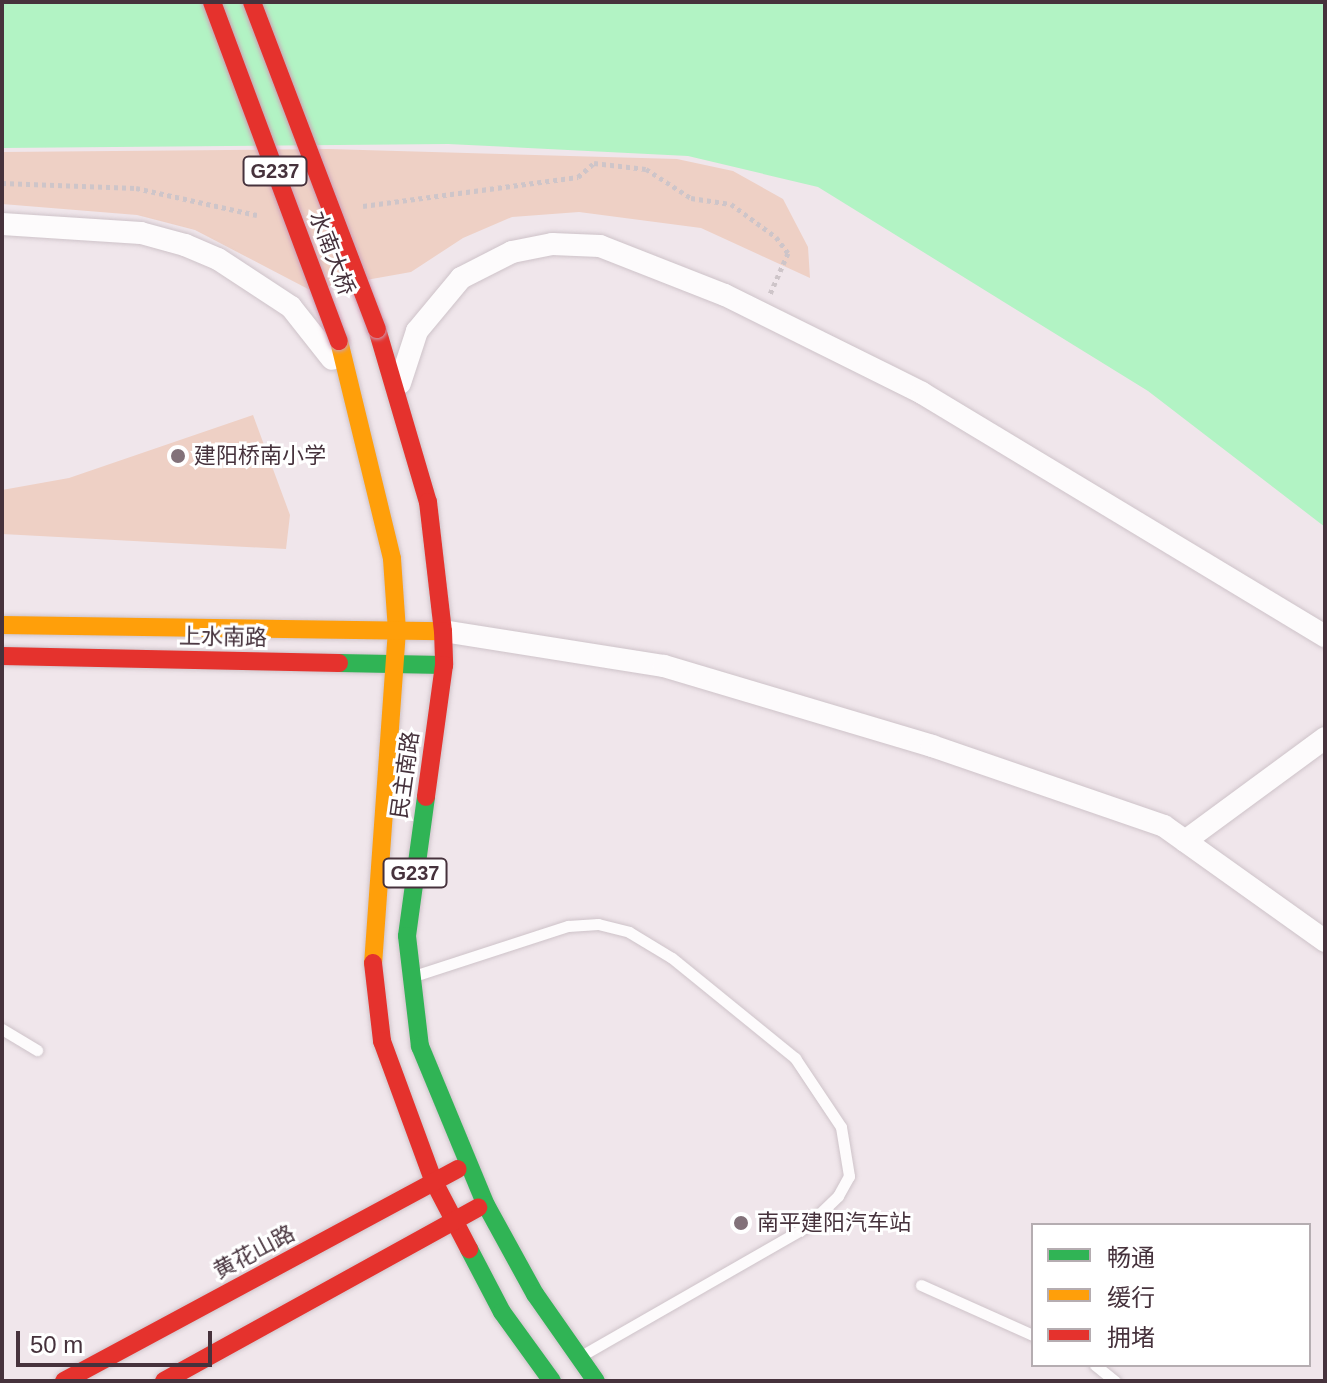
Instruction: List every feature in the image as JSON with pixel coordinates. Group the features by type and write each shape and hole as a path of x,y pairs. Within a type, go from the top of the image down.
{"main road":[{"name":"水南大桥","path":"212,2 339,341"},
{"name":"水南大桥","path":"252,2 377,329"},
{"name":"民主南路","path":"377,329 428,502 443,631 444,665 407,936 408,978 420,1046 465,1164 486,1205 535,1294 596,1381"},
{"name":"民主南路","path":"339,341 392,559 397,630 392,664 373,988 394,1079 434,1182 502,1312 552,1381"},
{"name":"上水南路","path":"2,625 443,631"},
{"name":"上水南路","path":"2,656 444,665"},
{"name":"黄花山路","path":"64,1381 465,1164"},
{"path":"164,1381 486,1205"}],"street":[{"path":"2,224 141,233 218,259 291,307 351,386"},
{"path":"396,396 412,343 436,302 461,278 512,252 552,244 600,246 762,313 949,408 1325,636"},
{"path":"443,631 664,666 932,746 1164,826 1325,941"},
{"path":"1185,841 1325,738"}],"lane":[{"path":"408,978 568,926 598,924 629,932 672,958 795,1058 841,1127 849,1176 838,1196 806,1227 579,1357"},
{"path":"2,1029 37,1050"},
{"path":"921,1285 1031,1334"},
{"path":"1098,1367 1115,1381"}],"path":[{"path":"353,207 578,177 594,163 646,169 691,198 731,204 776,237 788,253 762,313"},
{"path":"2,183 136,188 262,215"}],"shaded area":[{"path":"2,2 1325,2 1325,527 1148,391 818,187 688,156 448,144 2,148"},
{"path":"328,149 677,159 733,171 783,199 808,247 810,278 701,228 579,212 512,217 463,238 411,272 310,290 195,230 137,215 2,204 2,152"},
{"path":"253,415 290,515 286,549 2,534 2,490 69,478"}],"traffic: fast":[{"path":"339,663 444,665"},
{"path":"426,797 407,936 420,1046 486,1205 535,1294 596,1381"},
{"path":"469,1249 502,1312 552,1381"}],"traffic: slow":[{"path":"339,341 392,559 397,630 373,963"},
{"path":"2,625 443,631"}],"traffic: jam":[{"path":"212,2 339,341"},
{"path":"252,2 377,329"},
{"path":"377,329 428,502 443,631 444,665 426,797"},
{"path":"2,656 339,663"},
{"path":"373,963 382,1041 434,1182 469,1249"},
{"path":"64,1381 457,1169"},
{"path":"164,1381 478,1208"}],"place":[{"name":"建阳桥南小学","path":"178,456"},
{"name":"南平建阳汽车站","path":"741,1223"}]}
